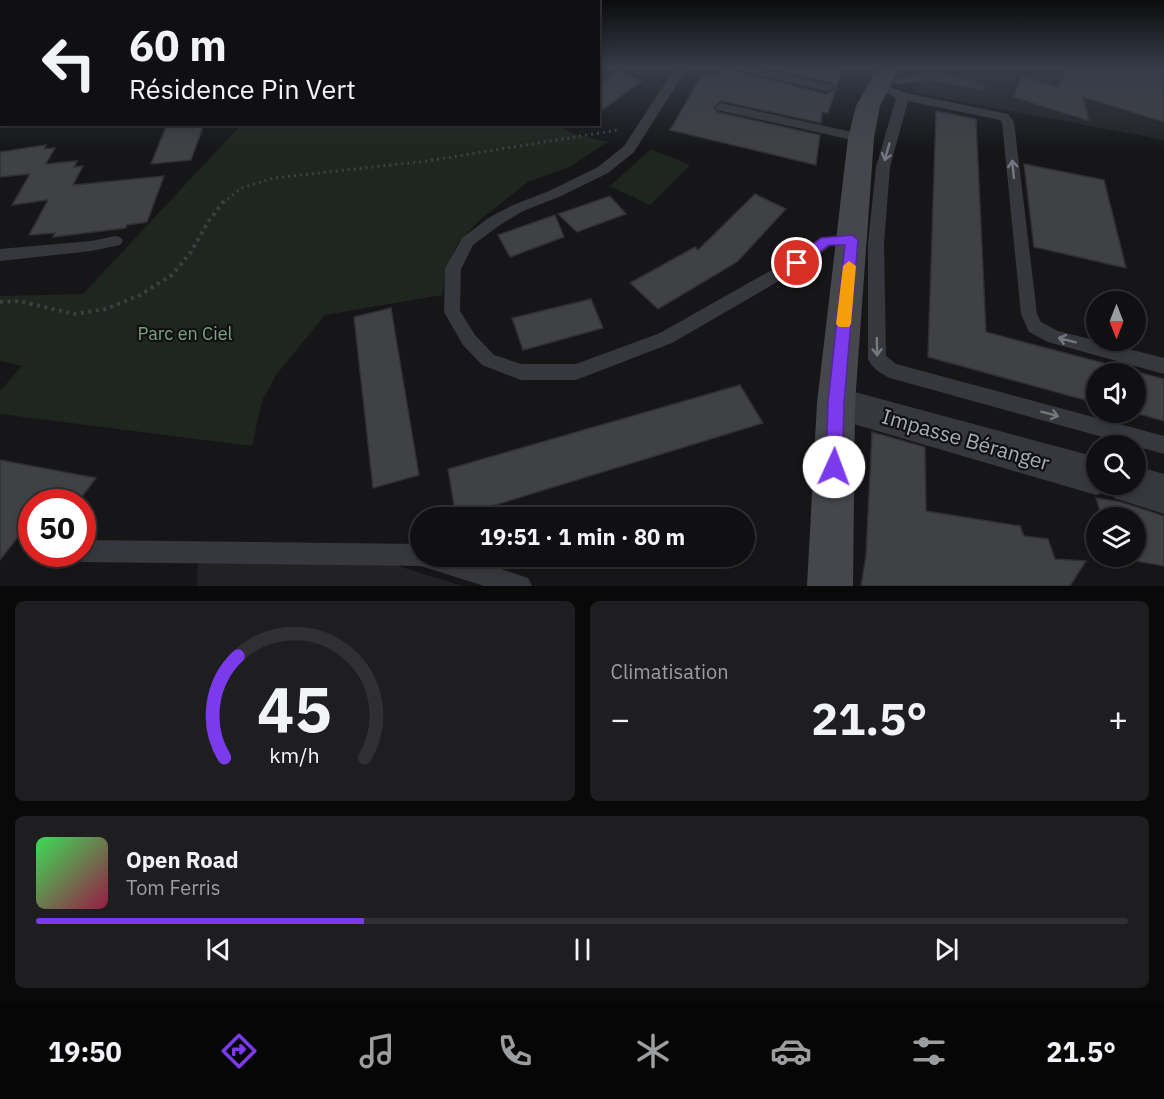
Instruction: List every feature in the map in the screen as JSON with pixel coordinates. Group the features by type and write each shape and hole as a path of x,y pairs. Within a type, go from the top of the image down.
{"main road":[{"path":"830,586 836,403 861,138 887,95"}],"street":[{"name":"Impasse Béranger","path":"836,403 1086,473"},
{"path":"1146,489 1164,494"}],"lane":[{"path":"664,95 629,149 603,170 554,194 518,208 466,242 453,268 452,312 469,340 488,360 521,372 576,372 666,338 797,263 826,241 852,240"},
{"path":"892,95 876,243 877,359 890,370 1164,445"},
{"path":"929,95 1004,117 1008,122 1029,314 1035,327 1054,337 1164,366"},
{"path":"721,107 861,138"},
{"path":"0,255 91,246 115,241"},
{"path":"96,551 410,555"},
{"path":"460,567 520,586"}],"path":[{"path":"0,302 19,301 74,314 106,309 140,295 171,275 191,252 208,222 226,199 241,188 274,178 427,161 645,126"}],"shaded area":[{"path":"928,95 1164,95 1164,140"},
{"path":"198,562 395,565 462,586 197,586"}],"green space":[{"name":"Parc en Ciel","path":"240,126 560,126 574,134 608,142 569,167 528,182 481,219 457,244 447,269 442,295 325,315 276,375 262,401 252,446 0,414 0,391 22,366 0,361 0,296 83,294"},
{"path":"651,149 690,165 650,205 610,186"}],"building":[{"path":"600,95 622,95 600,112"},
{"path":"690,95 834,95 828,113 822,112 821,123 721,101 713,107 717,112 820,135 816,165 670,130"},
{"path":"1164,95 1164,122 1083,97 1089,121 1013,97"},
{"path":"936,111 976,119 986,332 1103,363 1086,363 1086,400 928,357"},
{"path":"166,126 203,126 191,160 151,164"},
{"path":"46,145 44,149 55,148 46,164 77,161 74,167 83,166 73,185 164,176 147,222 127,225 126,228 53,237 55,233 29,235 48,200 12,205 30,174 0,177 0,152"},
{"path":"1024,164 1104,180 1126,268 1034,247"},
{"path":"755,194 786,209 737,262 658,309 630,283 695,247 698,250"},
{"path":"610,196 626,214 577,232 558,214"},
{"path":"555,215 564,237 510,257 498,235"},
{"path":"591,299 603,328 523,350 512,318"},
{"path":"391,308 419,475 373,488 354,317"},
{"path":"1146,374 1164,379 1164,421 1146,416"},
{"path":"740,385 763,423 489,507 454,507 448,469"},
{"path":"872,432 925,447 926,511 1020,526 1024,536 1048,539 1055,559 1086,561 1070,586 861,586 866,555"},
{"path":"0,460 96,478 88,489 18,489 18,537 0,560"},
{"path":"1096,498 1136,507 1099,507"},
{"path":"1146,510 1164,516 1164,566 1146,563"}],"slow traffic":[{"path":"844,324 849,266"}],"route":[{"path":"797,263 826,241 852,240 836,403 834,467"}]}
